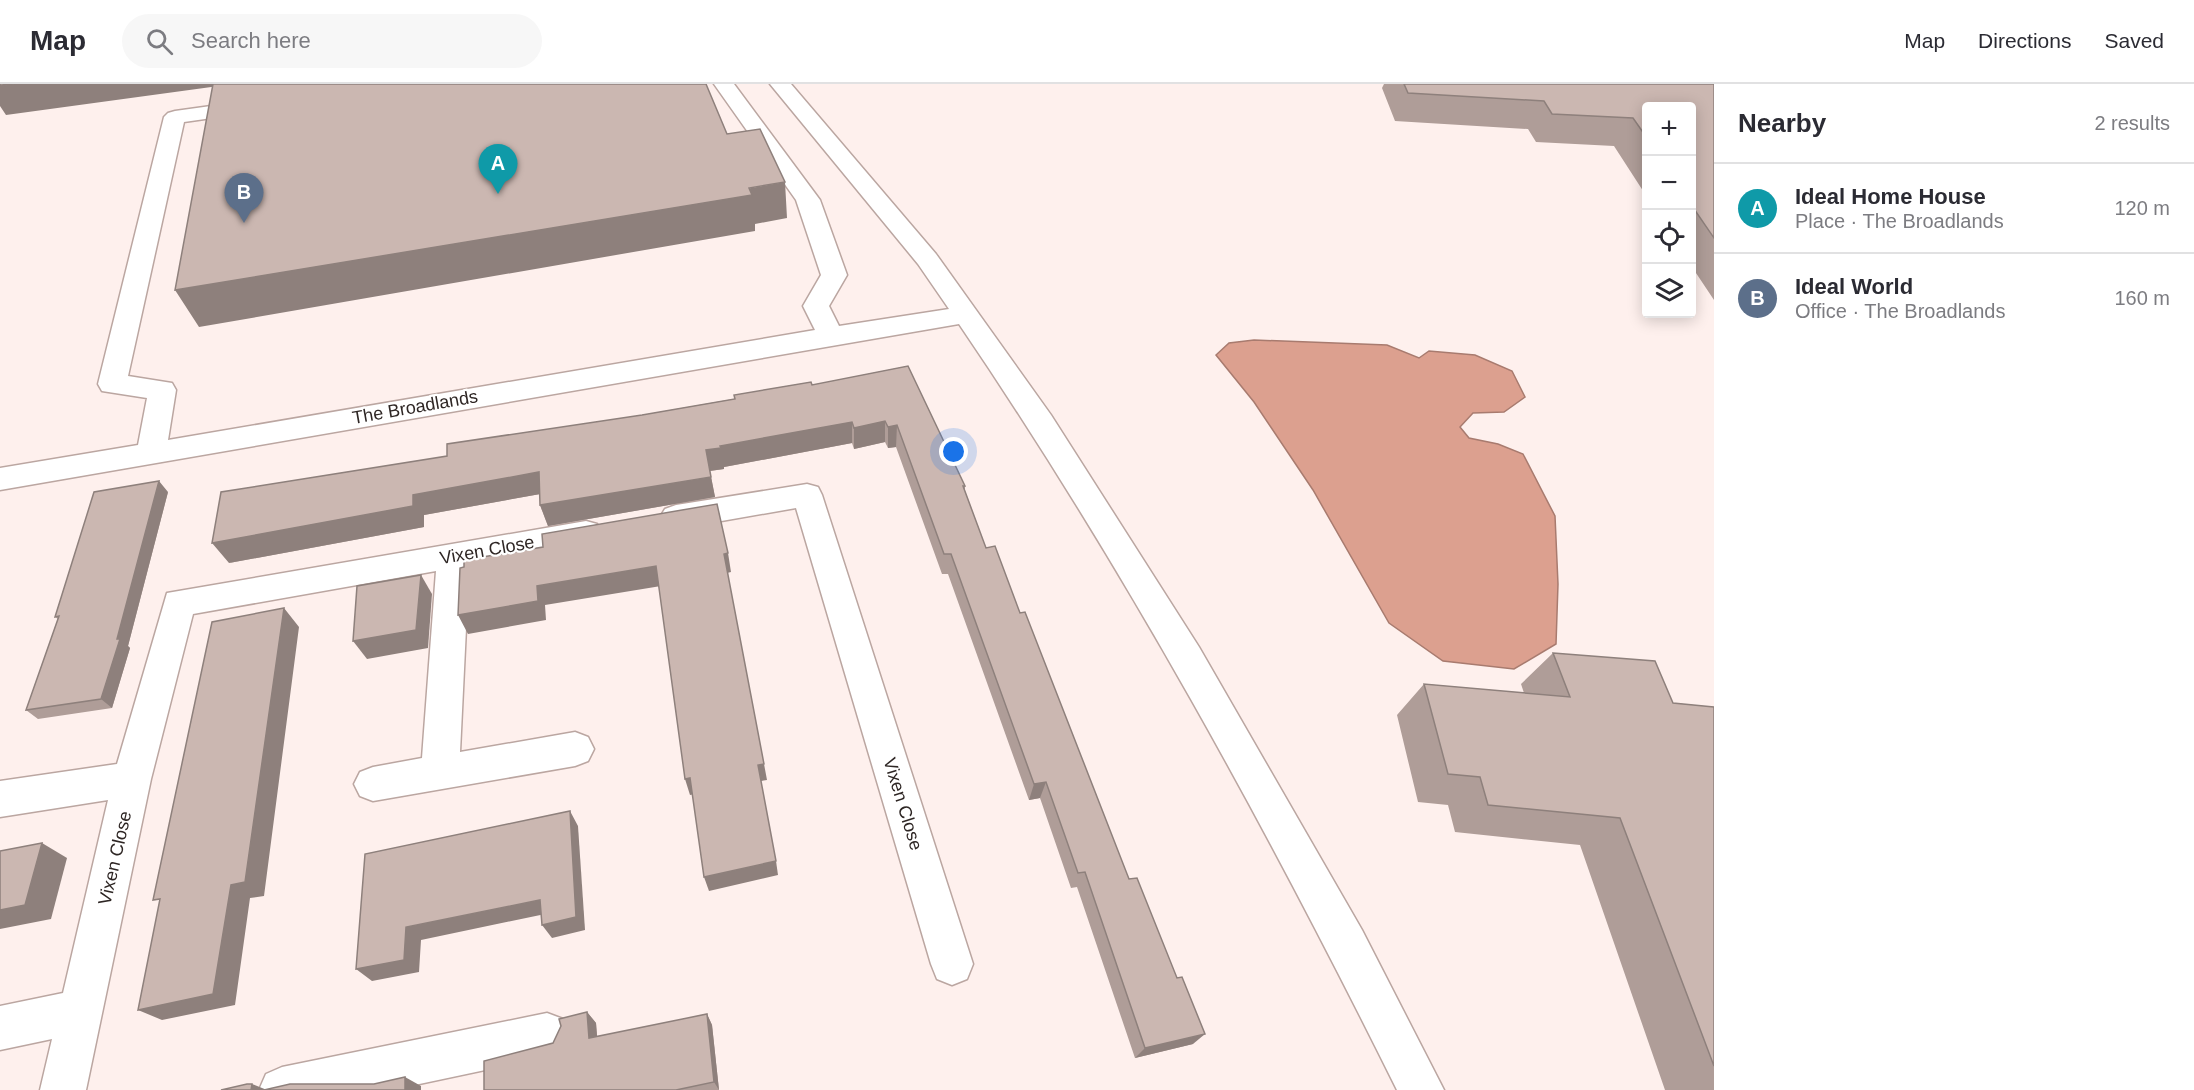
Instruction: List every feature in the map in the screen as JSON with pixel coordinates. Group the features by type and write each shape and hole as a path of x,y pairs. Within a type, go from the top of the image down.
{"street":[{"path":"724,84 808,200 834,275 816,306 831,336"},
{"path":"780,84 927,259 1041,422 1187,657 1347,945 1421,1090"},
{"path":"152,453 162,390 112,384 175,117 269,104"},
{"name":"The Broadlands","path":"0,479 831,336 966,315"},
{"name":"Vixen Close","path":"63,1090 132,779 179,603 807,495 952,964"},
{"path":"440,772 453,556"},
{"path":"373,784 575,749"},
{"path":"0,799 132,779"},
{"path":"0,1028 81,1011"},
{"path":"282,1090 547,1035"}],"shaded area":[{"path":"1254,340 1387,345 1419,358 1429,351 1475,355 1512,371 1525,397 1504,412 1473,413 1460,427 1469,438 1498,444 1523,454 1555,516 1558,584 1556,644 1514,669 1443,661 1389,623 1313,490 1254,402 1216,355 1229,343"}],"building":[{"path":"213,84 706,84 727,134 760,129 785,182 749,188 752,195 175,290"},
{"path":"1404,84 1714,84 1714,238 1696,212 1696,102 1642,102 1642,131 1633,118 1552,114 1544,101 1408,93"},
{"path":"908,366 965,486 963,486 986,548 995,546 1020,613 1025,612 1129,879 1137,878 1177,978 1182,977 1205,1034 1145,1048 1085,872 1078,873 1046,782 1034,784 951,554 944,554 897,425 888,427 885,421 854,428 852,422 720,446 721,448 706,450 711,477 540,505 539,472 413,495 413,506 212,543 221,492 447,456 447,444 642,415 735,399 734,395 811,382 812,385"},
{"path":"159,481 117,639 120,639 101,699 26,710 59,616 55,617 94,492"},
{"path":"717,504 728,553 724,554 764,764 758,765 776,861 704,877 690,778 685,779 656,566 537,586 538,601 458,615 460,568 464,567 464,560 543,547 542,534"},
{"path":"421,575 416,630 353,641 357,586"},
{"path":"284,608 245,882 231,885 213,994 138,1010 160,899 153,900 212,622"},
{"path":"1553,653 1655,661 1673,703 1714,707 1714,1066 1620,818 1488,805 1480,777 1448,774 1424,684 1570,697"},
{"path":"570,811 576,917 542,925 540,900 406,927 404,960 356,969 365,854"},
{"path":"42,843 25,905 0,910 0,851"},
{"path":"587,1012 589,1038 707,1014 714,1082 676,1090 484,1090 484,1061 553,1043 561,1026 559,1019"},
{"path":"405,1077 405,1090 264,1090 290,1084 374,1084"},
{"path":"252,1084 251,1090 221,1090"}],"place":[{"name":"Ideal Home House","path":"498,194"},
{"name":"Ideal World","path":"244,223"}]}
